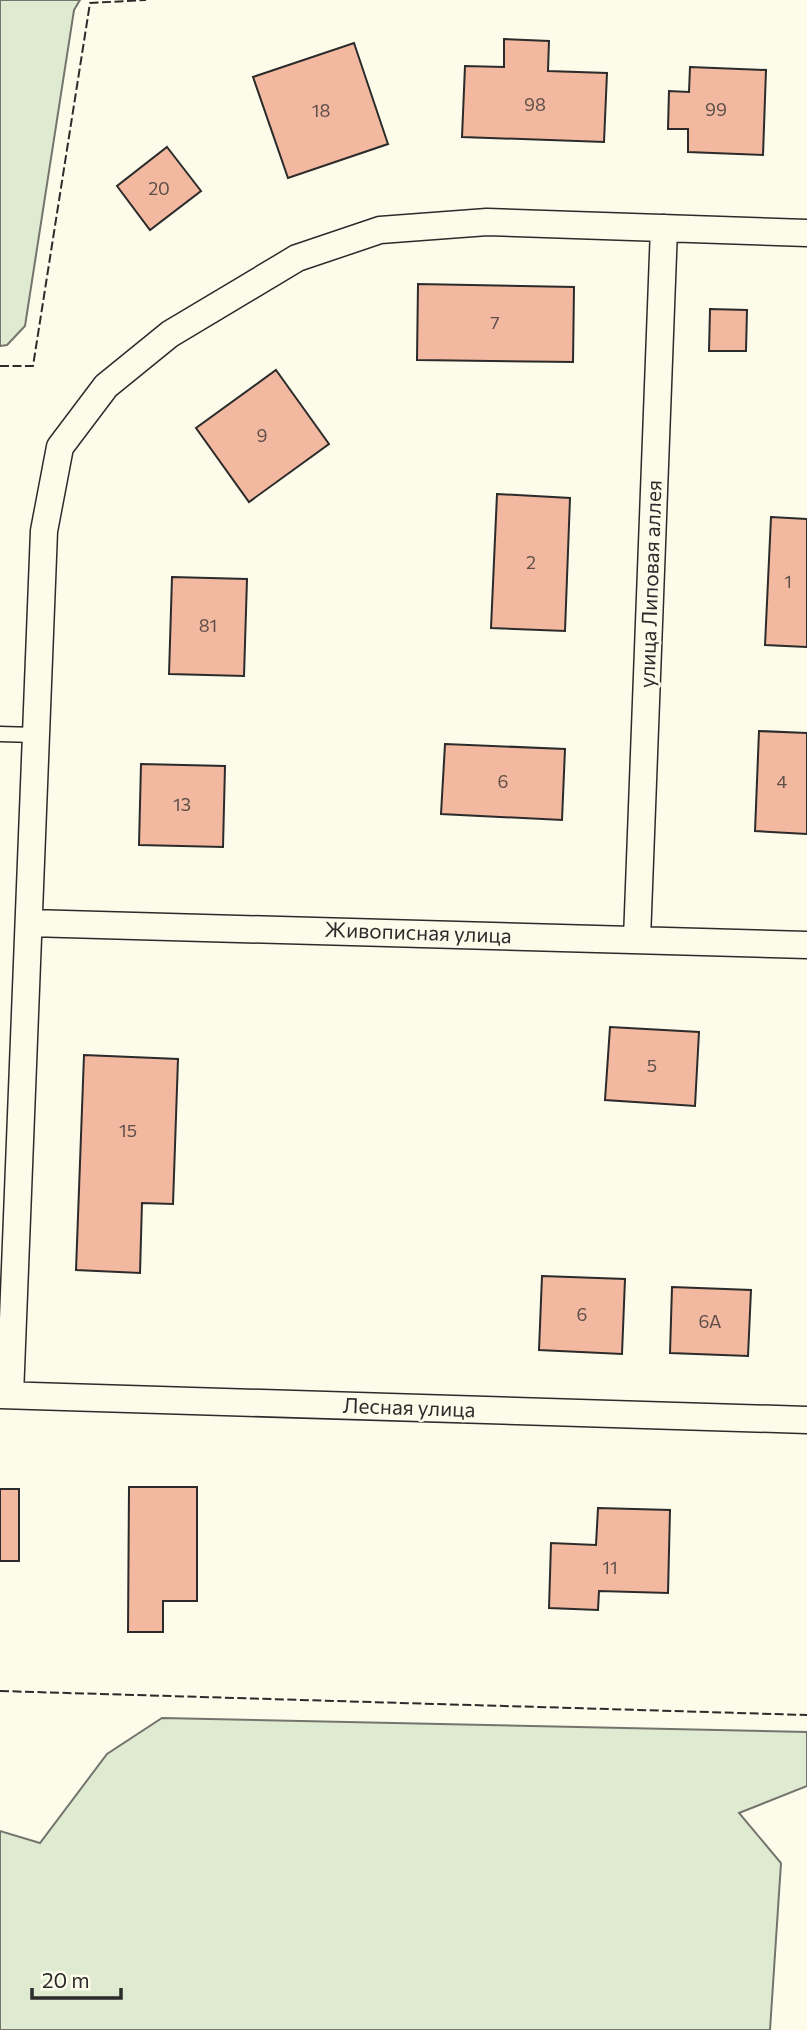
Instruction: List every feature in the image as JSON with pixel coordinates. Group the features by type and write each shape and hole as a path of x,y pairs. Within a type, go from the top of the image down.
{"street":[{"path":"5,1395 30,923 44,531 60,447 106,386 170,334 297,258 380,230 487,222 807,233"},
{"name":"улица Липовая аллея","path":"637,939 664,228"},
{"name":"Живописная улица","path":"30,923 807,945"},
{"name":"Лесная улица","path":"5,1395 807,1420"}],"lane":[{"path":"0,734 35,735"}],"green space":[{"path":"0,0 80,0 74,10 25,326 7,345 0,346"},
{"path":"162,1718 807,1732 807,1786 739,1813 781,1863 770,2030 0,2030 0,1831 40,1843 107,1754"}],"building":[{"path":"504,39 549,41 548,71 607,73 604,142 462,137 465,66 504,67"},
{"path":"354,43 388,144 288,178 253,77"},
{"path":"690,67 766,70 763,155 688,152 688,129 668,129 669,91 689,92"},
{"path":"167,147 201,191 150,230 117,186"},
{"path":"418,284 574,287 573,362 417,360"},
{"path":"710,309 747,310 746,351 709,351"},
{"path":"276,370 329,444 249,502 196,428"},
{"path":"497,494 570,498 565,631 491,628"},
{"path":"771,517 807,519 807,647 765,645"},
{"path":"172,577 247,579 244,676 169,674"},
{"path":"759,731 807,733 807,834 755,831"},
{"path":"445,744 565,749 562,820 441,814"},
{"path":"141,764 225,766 223,847 139,845"},
{"path":"610,1027 699,1032 695,1106 605,1100"},
{"path":"84,1055 178,1059 173,1204 142,1203 140,1273 76,1270"},
{"path":"542,1276 625,1279 622,1354 539,1350"},
{"path":"672,1287 751,1290 748,1356 670,1353"},
{"path":"129,1487 197,1487 197,1601 163,1601 163,1632 128,1632"},
{"path":"0,1489 19,1489 19,1561 0,1561"},
{"path":"598,1508 670,1510 668,1593 599,1591 598,1610 549,1608 551,1543 596,1545"}],"fence":[{"path":"0,366 33,366 90,3 146,0"},
{"path":"0,1691 807,1715"}]}
